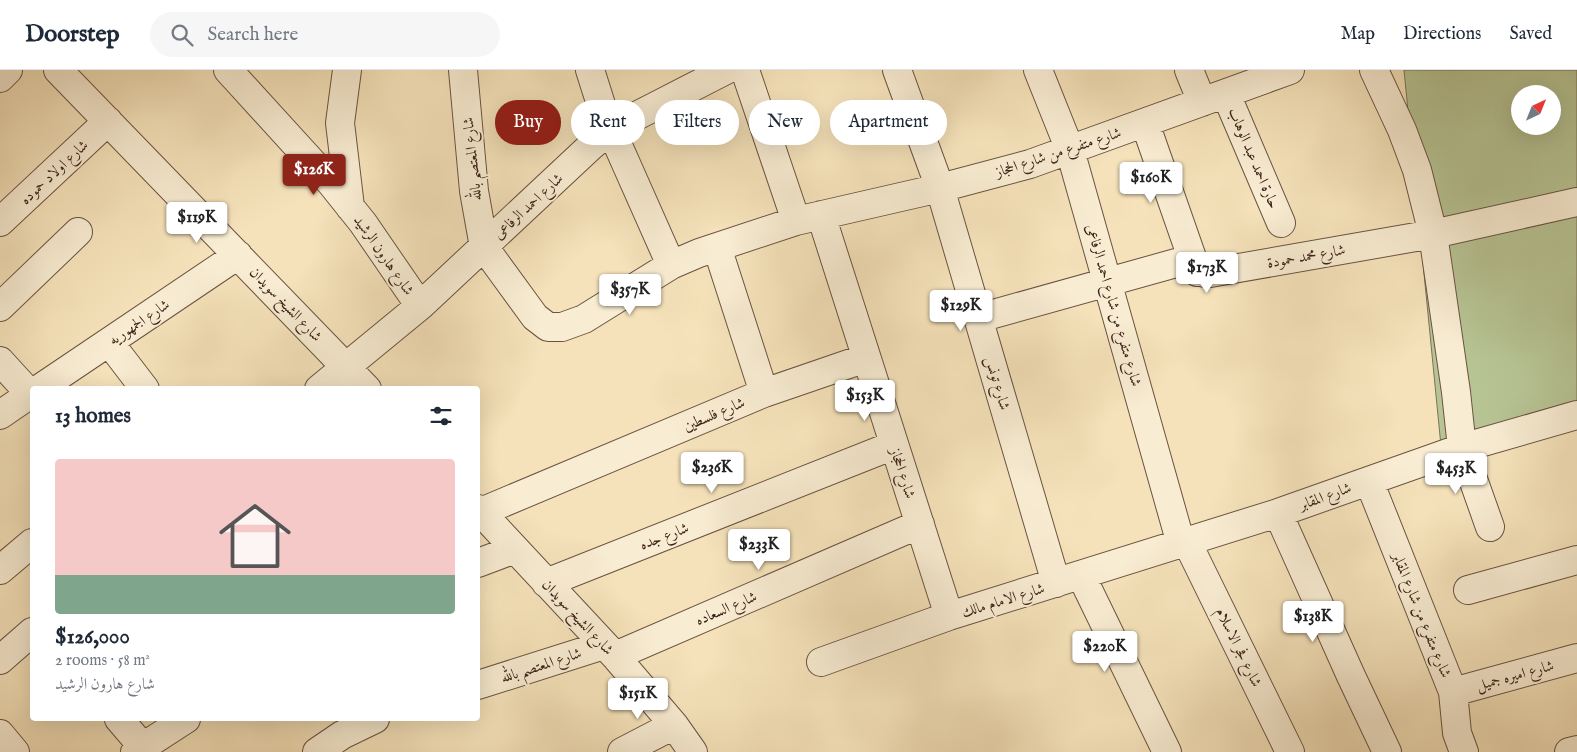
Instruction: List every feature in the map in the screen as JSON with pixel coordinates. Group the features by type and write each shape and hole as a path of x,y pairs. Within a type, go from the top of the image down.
{"street":[{"path":"0,78 8,70"},
{"name":"شارع الشيخ سويدان","path":"58,70 363,386"},
{"name":"شارع هارون الرشيد","path":"228,70 325,176 363,223 420,306"},
{"path":"347,70 340,123 350,207"},
{"name":"شارع المعتصم بالله","path":"463,70 474,190 484,247"},
{"path":"590,70 599,100"},
{"name":"شارع احمد الرفاعى","path":"645,112 726,70"},
{"name":"شارع الحجاز","path":"745,70 809,218 866,358 949,616"},
{"name":"شارع تونس","path":"897,70 940,188 979,318 1069,579 1167,752"},
{"name":"شارع متفرع من شارع احمد الرفاعى","path":"1038,70 1070,150 1184,543"},
{"name":"حارة احمد عبد الوهاب","path":"1189,70 1214,98 1281,223"},
{"name":"شارع متفرع من شارع الحجاز","path":"484,247 535,317 548,327 562,327 584,319 671,265 699,253 809,218 940,188 1030,164 1290,70"},
{"path":"1374,70 1402,130 1414,162 1433,234 1456,392 1462,448 1490,527"},
{"name":"شارع اولاد حموده","path":"0,222 108,121"},
{"path":"1145,123 1197,272"},
{"name":"شارع احمد الرفاعى","path":"323,386 420,306 592,145"},
{"path":"618,145 671,265"},
{"path":"1433,234 1577,202"},
{"path":"0,307 78,232"},
{"name":"شارع محمد حمودة","path":"979,318 1176,263 1187,265 1197,272 1210,272 1433,234"},
{"path":"717,247 764,394"},
{"name":"شارع الجمهوريه","path":"44,386 238,255"},
{"path":"108,342 143,386"},
{"name":"شارع فلسطين","path":"480,510 764,394 866,358"},
{"path":"0,361 30,389"},
{"name":"شارع الجمهوريه","path":"0,415 30,396"},
{"name":"شارع المقابر","path":"1184,543 1278,513 1462,448 1575,421"},
{"name":"شارع جده","path":"546,582 894,445"},
{"name":"شارع متفرع من شارع المقابر","path":"1369,481 1453,692 1457,733 1464,752"},
{"name":"شارع الشيخ سويدان","path":"480,511 609,651 674,725 693,752"},
{"path":"1278,513 1387,752"},
{"name":"شارع السعاده","path":"609,651 920,524"},
{"name":"شارع الامام مالك","path":"821,662 949,616 1184,543"},
{"name":"شارع فجر الاسلام","path":"1184,543 1290,752"},
{"path":"0,570 30,545"},
{"path":"480,562 515,550"},
{"path":"1468,590 1577,560"},
{"path":"0,660 30,634"},
{"name":"شارع المعتصم بالله","path":"480,684 609,651"},
{"name":"شارع اميره جميل","path":"1453,692 1577,658"},
{"path":"120,721 139,749 183,721"},
{"path":"317,752 342,735 371,721"},
{"path":"622,752 674,725"},
{"path":"0,734 15,752"},
{"path":"1569,752 1577,750"}],"green space":[{"path":"1404,70 1577,70 1577,409 1441,446"}]}
